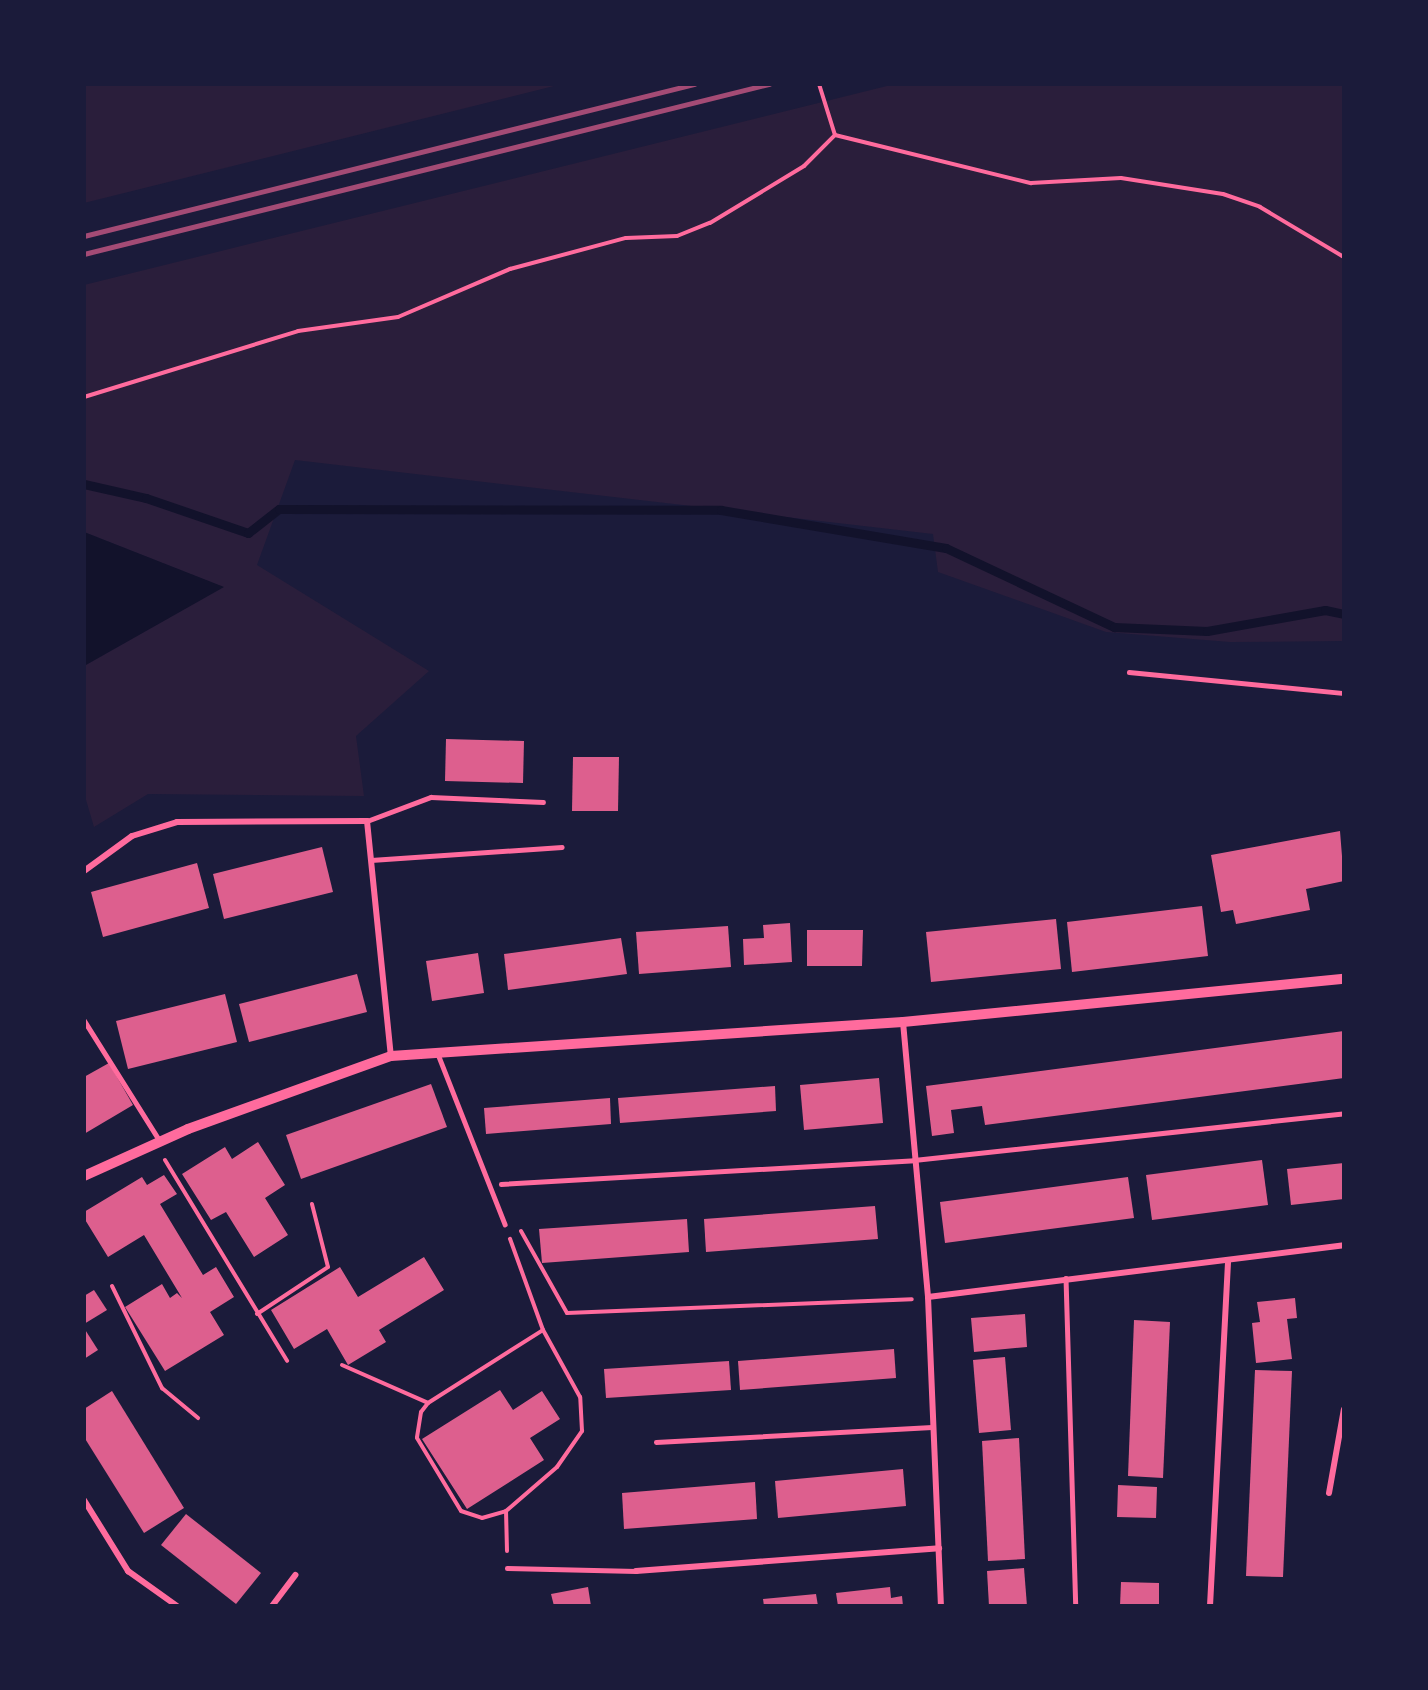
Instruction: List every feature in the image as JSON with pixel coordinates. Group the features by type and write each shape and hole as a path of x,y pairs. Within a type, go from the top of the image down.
{"street":[{"path":"84,871 132,836 177,822 367,821 391,1056"},
{"path":"84,1176 158,1143 391,1056 903,1022 1344,979"},
{"path":"903,1022 928,1298 941,1606"},
{"path":"928,1298 1066,1278 1228,1262 1344,1245"},
{"path":"1210,1606 1228,1262"},
{"path":"1329,1493 1344,1409"},
{"path":"84,1500 128,1571 177,1606"},
{"path":"636,1571 939,1548"},
{"path":"272,1606 295,1575"}],"lane":[{"path":"1129,672 1344,693"},
{"path":"367,821 431,797 543,802"},
{"path":"371,860 562,847"},
{"path":"84,1020 158,1143"},
{"path":"437,1052 505,1224"},
{"path":"501,1184 914,1160 1344,1113"},
{"path":"1066,1278 1076,1606"},
{"path":"656,1442 932,1427"},
{"path":"507,1568 636,1571"}],"path":[{"path":"819,84 835,135"},
{"path":"835,135 1031,183 1121,178 1223,194 1260,207 1344,257"},
{"path":"84,397 298,331 398,317 510,269 626,238 677,236 711,223 804,166 835,135"},
{"path":"158,1143 250,1292 257,1314 287,1361"},
{"path":"257,1314 328,1267 312,1204"},
{"path":"505,1224 543,1330 580,1397 582,1431 556,1467 506,1511 482,1518 461,1511 417,1438 420,1412 428,1403 543,1330"},
{"path":"112,1286 122,1315 162,1388 198,1418"},
{"path":"567,1313 928,1298"},
{"path":"342,1365 428,1403"},
{"path":"506,1511 507,1568"}],"shaded area":[{"path":"84,84 562,84 84,203"},
{"path":"895,84 1344,84 1344,641 1230,642 1106,632 938,572 933,534 295,460 257,565 429,671 356,736 364,796 148,794 94,827 84,793 84,666 223,587 84,532 84,285"},
{"path":"84,532 224,587 84,666"}],"building":[{"path":"446,739 524,741 523,783 445,781"},
{"path":"573,757 619,757 618,811 572,811"},
{"path":"1340,831 1344,881 1306,889 1310,910 1236,924 1233,910 1221,912 1211,855"},
{"path":"322,847 333,892 224,919 213,874"},
{"path":"197,863 209,908 103,937 91,892"},
{"path":"1202,906 1208,956 1072,972 1067,922"},
{"path":"1056,919 1061,969 931,982 926,932"},
{"path":"790,923 792,962 744,965 743,939 764,938 763,925"},
{"path":"728,926 731,967 639,974 636,932"},
{"path":"807,930 863,930 862,966 807,966"},
{"path":"621,938 627,974 508,990 504,954"},
{"path":"478,953 484,993 432,1001 426,961"},
{"path":"357,974 367,1012 249,1042 239,1004"},
{"path":"225,994 237,1042 128,1069 116,1021"},
{"path":"1344,1031 1344,1078 985,1125 982,1106 951,1110 954,1133 932,1136 926,1086"},
{"path":"109,1063 133,1105 84,1134 84,1077"},
{"path":"879,1078 883,1123 804,1130 800,1085"},
{"path":"431,1084 447,1127 301,1179 286,1135"},
{"path":"775,1086 776,1111 620,1123 618,1098"},
{"path":"610,1098 611,1124 486,1134 484,1108"},
{"path":"258,1142 285,1185 265,1198 288,1235 254,1257 226,1212 211,1220 182,1174 225,1147 232,1159"},
{"path":"1262,1160 1268,1205 1152,1220 1146,1175"},
{"path":"1344,1163 1344,1199 1291,1205 1287,1169"},
{"path":"164,1175 177,1194 160,1204 203,1275 216,1267 234,1297 210,1312 224,1335 165,1371 125,1307 162,1284 170,1298 177,1293 182,1298 144,1235 108,1257 84,1218 84,1212 142,1177 147,1185"},
{"path":"1128,1177 1134,1218 945,1243 940,1202"},
{"path":"875,1206 878,1239 706,1252 704,1219"},
{"path":"687,1219 689,1252 542,1263 539,1229"},
{"path":"424,1257 444,1290 379,1330 386,1342 348,1365 327,1329 294,1349 271,1310 340,1267 358,1297"},
{"path":"94,1290 107,1310 84,1324 84,1296"},
{"path":"1295,1298 1297,1318 1287,1319 1292,1359 1256,1363 1252,1323 1260,1322 1257,1302"},
{"path":"1025,1314 1027,1347 974,1352 971,1318"},
{"path":"1134,1320 1170,1322 1163,1478 1128,1476"},
{"path":"84,1328 98,1350 84,1359"},
{"path":"894,1349 896,1378 740,1390 738,1361"},
{"path":"1005,1357 1011,1430 979,1433 973,1360"},
{"path":"729,1361 731,1390 606,1398 604,1369"},
{"path":"1255,1370 1292,1371 1283,1577 1246,1576"},
{"path":"500,1390 513,1410 542,1391 560,1419 530,1438 544,1460 467,1509 422,1439"},
{"path":"112,1391 184,1508 144,1533 84,1437 84,1409"},
{"path":"1019,1438 1025,1559 988,1561 982,1441"},
{"path":"903,1469 906,1506 778,1518 775,1481"},
{"path":"755,1482 757,1519 624,1529 622,1493"},
{"path":"1118,1485 1157,1487 1156,1518 1117,1517"},
{"path":"186,1514 261,1573 236,1604 161,1545"},
{"path":"1024,1568 1027,1606 989,1606 987,1571"},
{"path":"1121,1582 1159,1583 1159,1606 1120,1606"},
{"path":"588,1587 591,1606 554,1606 551,1594"},
{"path":"890,1587 891,1598 902,1596 903,1606 838,1606 836,1593"},
{"path":"816,1594 818,1606 764,1606 763,1599"}],"waterway":[{"path":"84,484 146,498 248,533 279,509 721,510 946,548 1114,627 1207,631 1325,610 1344,614"}],"railway":[{"path":"84,236 694,84"},
{"path":"84,254 769,84"}]}
